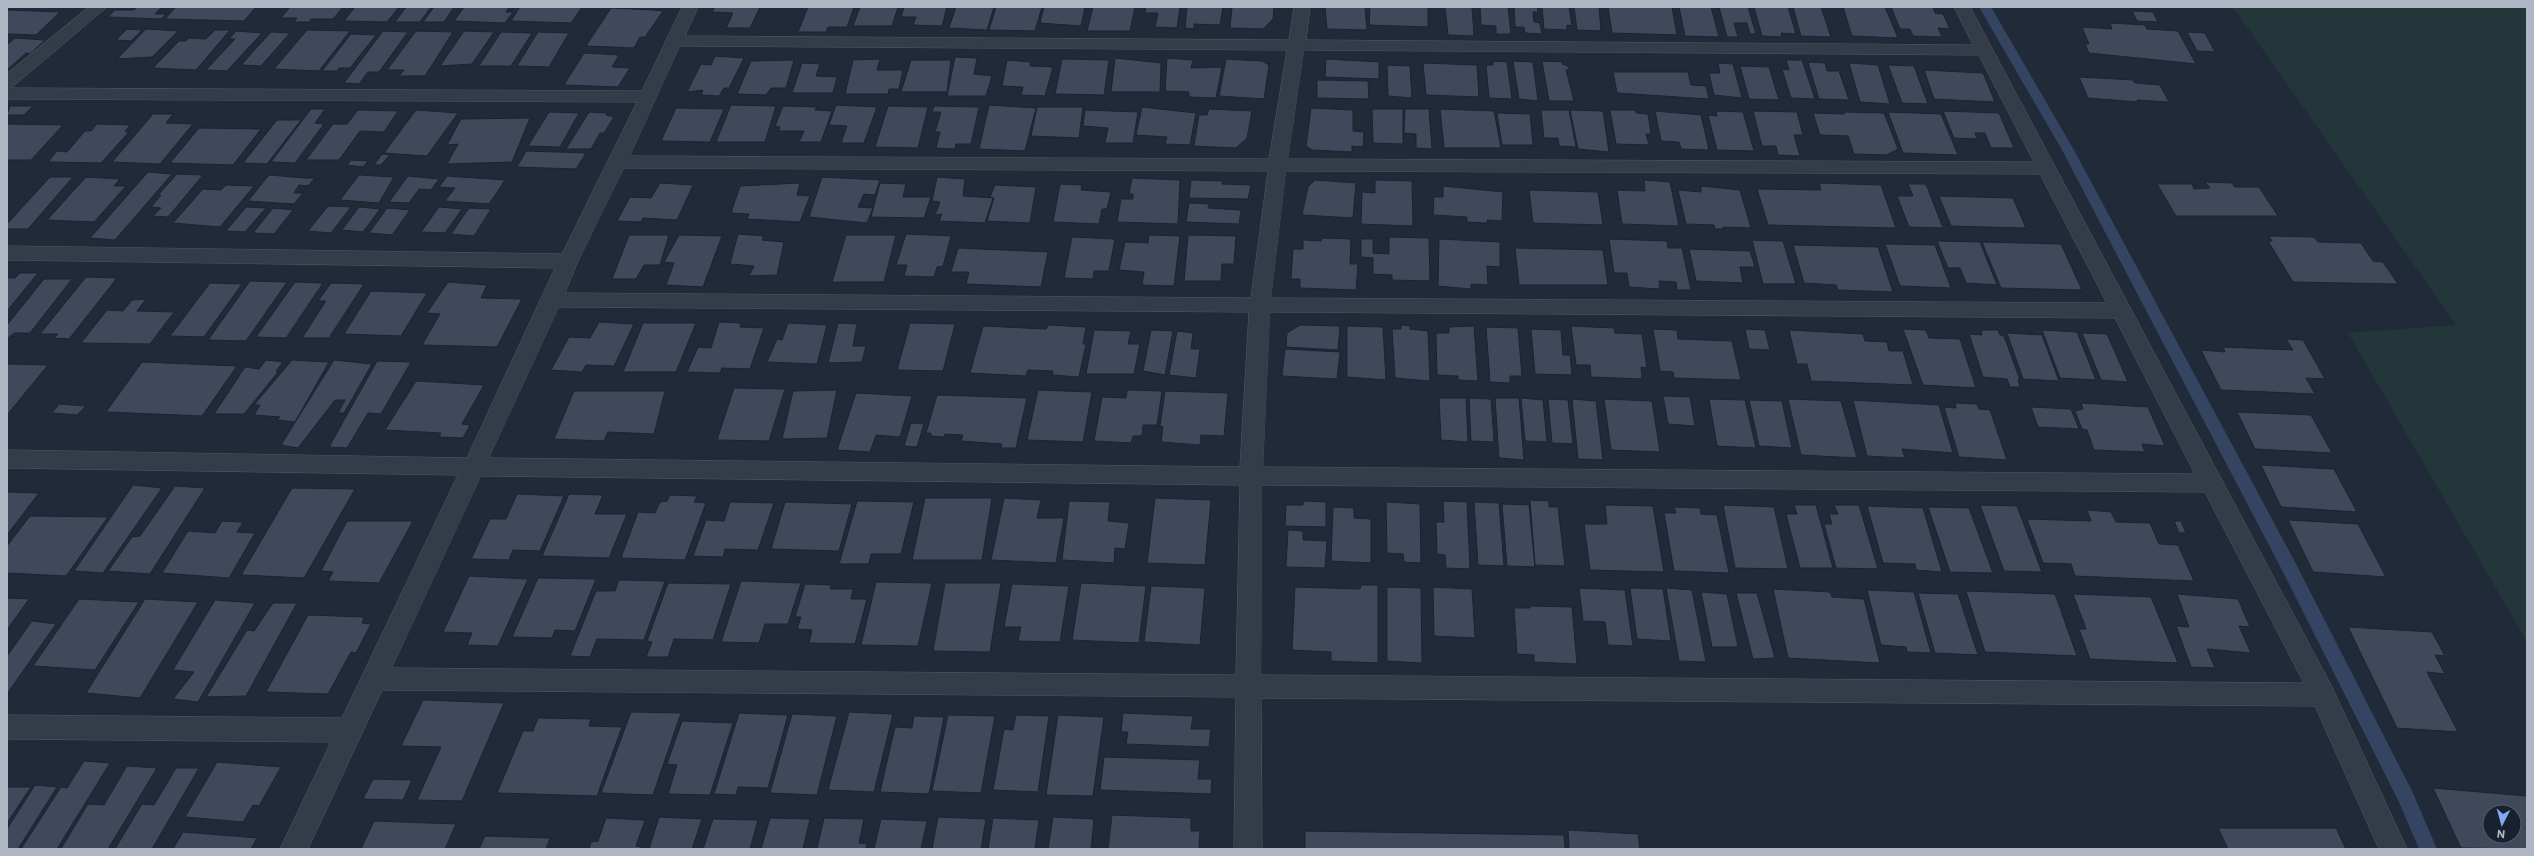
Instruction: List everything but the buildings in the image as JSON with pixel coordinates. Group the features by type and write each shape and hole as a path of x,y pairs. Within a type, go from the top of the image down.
{"street":[{"path":"7,83 99,7"},
{"path":"294,849 552,300 568,261 618,162 690,7"},
{"path":"1248,849 1250,477 1260,304 1276,164 1297,46 1302,7"},
{"path":"1962,7 2123,310 2210,483 2323,695 2393,849"},
{"path":"674,41 1986,50"},
{"path":"7,92 648,97"},
{"path":"618,162 2048,168"},
{"path":"7,253 568,261"},
{"path":"552,300 2123,310"},
{"path":"7,459 472,468 1250,477 2210,483"},
{"path":"374,679 2323,695"},
{"path":"7,727 350,730"}],"green space":[{"path":"2228,7 2527,7 2527,642 2348,333 2456,325 2235,10"}],"waterway":[{"path":"1985,7 2068,150 2289,567 2406,797 2428,849"}]}
